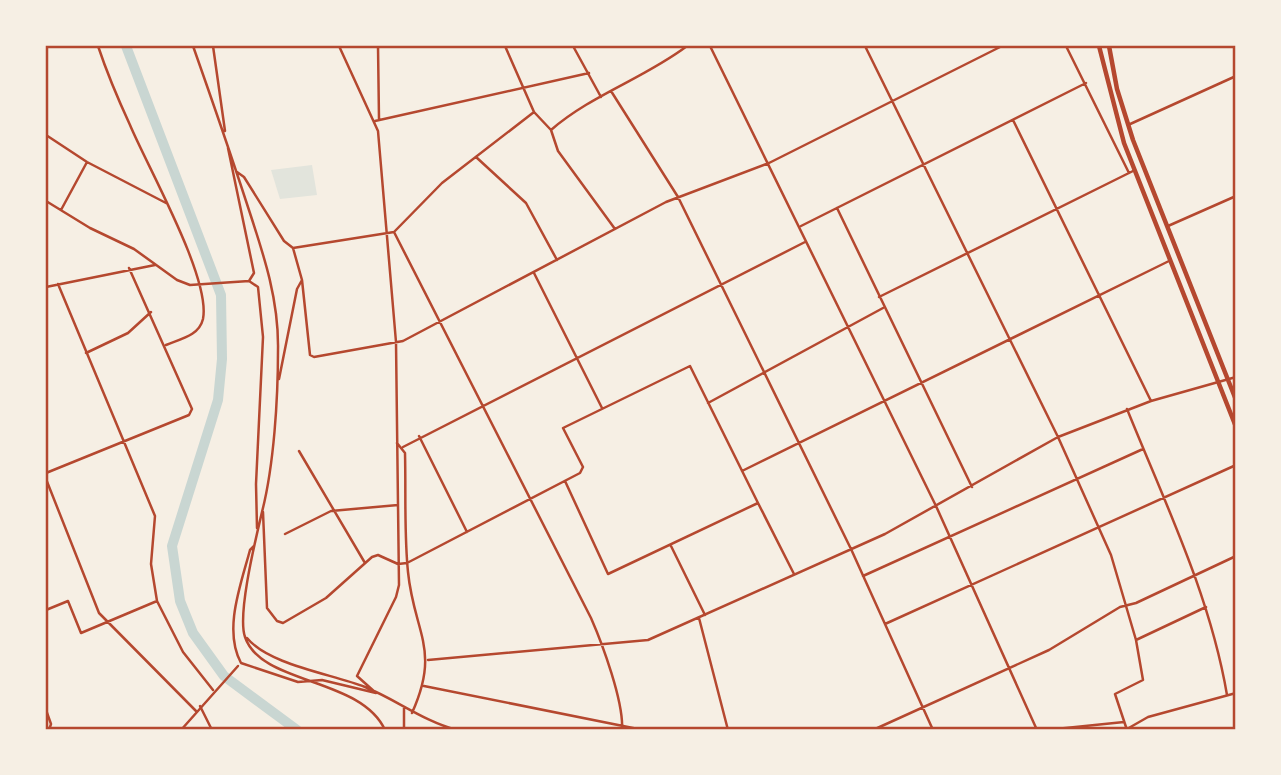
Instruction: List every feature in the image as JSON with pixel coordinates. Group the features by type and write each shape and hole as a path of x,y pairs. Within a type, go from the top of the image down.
{"highway":[{"path":"1099,46 1108,91 1132,172 1236,427"},
{"path":"1109,46 1117,89 1128,125 1236,400"}],"street":[{"path":"99,46 130,126 166,203 204,298 203,321 196,332 166,345"},
{"path":"193,46 237,172 275,299 278,383"},
{"path":"213,46 227,142 254,273 249,281"},
{"path":"339,46 377,121"},
{"path":"376,692 357,676 396,597 398,564 396,342 377,121 379,46"},
{"path":"505,46 534,112 551,130 558,152 615,229"},
{"path":"573,46 601,97"},
{"path":"551,130 611,91 656,68 687,46"},
{"path":"710,46 936,506 1037,730"},
{"path":"865,46 1058,437 1111,555 1136,640 1143,680 1115,694 1127,729 1148,718 1236,693"},
{"path":"237,172 244,177 285,241 293,248 302,280 310,355 314,357 396,342 678,197 769,163 1002,46"},
{"path":"879,297 1132,172 1066,46"},
{"path":"377,121 589,72"},
{"path":"1128,125 1236,76"},
{"path":"799,226 1086,83"},
{"path":"611,91 678,197 851,549 933,730"},
{"path":"293,248 394,232 442,183 534,112"},
{"path":"1013,120 1151,401"},
{"path":"46,135 87,162 166,203"},
{"path":"476,156 521,196 557,260"},
{"path":"61,210 87,162"},
{"path":"1167,226 1236,196"},
{"path":"46,201 177,279 199,284 249,281 258,287 263,337 256,484 257,529"},
{"path":"837,208 972,487"},
{"path":"394,232 532,499 603,646 623,727"},
{"path":"403,447 419,436 806,241"},
{"path":"741,471 1170,260"},
{"path":"46,286 129,268 157,265"},
{"path":"46,473 189,415 192,409 166,345 129,268"},
{"path":"533,272 602,408"},
{"path":"302,280 297,289 278,383 244,633 254,654 357,699 373,711 385,730"},
{"path":"58,284 155,516 151,564 157,601 173,637 214,689"},
{"path":"708,403 884,307"},
{"path":"86,354 128,333 151,312"},
{"path":"262,512 267,608 277,621 284,623 326,598 365,563 378,555 398,564 407,563 580,473 583,467 563,428 690,366 794,575"},
{"path":"428,660 648,640 851,549 972,487 1058,437 1151,401 1236,377"},
{"path":"1127,410 1206,607 1218,642 1227,695"},
{"path":"419,436 467,532"},
{"path":"397,443 403,447"},
{"path":"403,447 407,563 428,660 424,686 412,713"},
{"path":"863,576 1143,449"},
{"path":"299,451 365,563"},
{"path":"885,624 1236,465"},
{"path":"46,479 99,613 196,711"},
{"path":"565,481 608,574 758,503"},
{"path":"285,534 334,510 398,505"},
{"path":"240,664 233,643 235,613 250,550 254,546"},
{"path":"671,546 705,615"},
{"path":"873,730 1069,639 1125,605 1236,556"},
{"path":"46,610 68,601 81,633 157,601"},
{"path":"1136,640 1206,607"},
{"path":"699,618 728,730"},
{"path":"244,633 261,651 376,692 412,713 455,729"},
{"path":"240,664 298,682 322,680 376,692"},
{"path":"181,730 214,689 240,664"},
{"path":"424,686 643,730"},
{"path":"200,706 212,730"},
{"path":"404,708 404,730"},
{"path":"46,710 51,724 49,730"},
{"path":"1045,730 1124,722"}],"shaded area":[{"path":"312,165 317,195 280,199 271,170"}],"waterway":[{"path":"126,46 221,295 222,359 218,400 172,546 180,601 193,633 224,676 297,730"}]}
